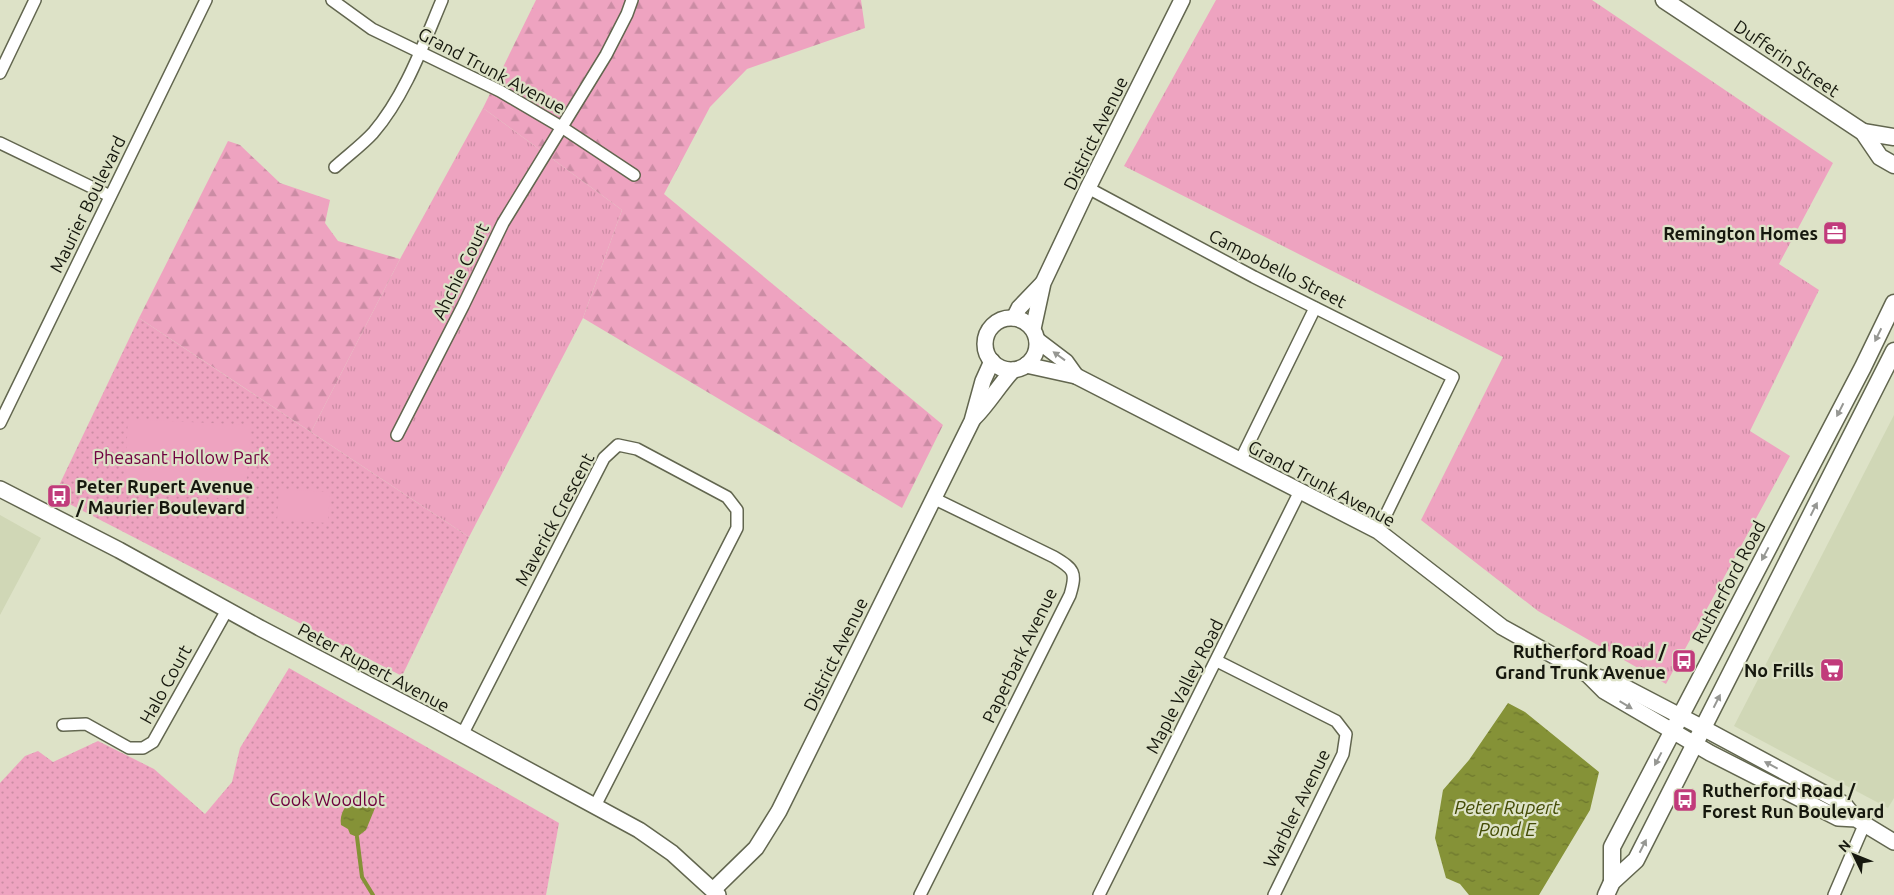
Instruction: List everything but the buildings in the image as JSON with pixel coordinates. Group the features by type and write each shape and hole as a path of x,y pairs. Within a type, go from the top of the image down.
{"main road":[{"name":"Dufferin Street","path":"1664,0 1863,132 1880,157 1894,165"},
{"name":"Dufferin Street","path":"1863,132 1894,136"},
{"name":"Rutherford Road","path":"1609,889 1612,847 1863,367 1894,303"},
{"name":"Rutherford Road","path":"1609,889 1636,860 1894,351"}],"street":[{"path":"0,72 35,0"},
{"name":"Maurier Boulevard","path":"0,423 206,0"},
{"name":"Grand Trunk Avenue","path":"332,0 372,29 500,90 563,128 634,175"},
{"path":"335,166 372,134 396,102 442,0"},
{"name":"Ahchie Court","path":"397,435 503,223 563,128 618,34 632,0"},
{"name":"District Avenue","path":"1035,335 1043,283 1182,0"},
{"path":"0,143 110,196"},
{"name":"Campobello Street","path":"1088,188 1254,277 1453,378 1378,531"},
{"name":"District Avenue","path":"1014,318 1019,308 1043,283"},
{"path":"1240,460 1315,308"},
{"path":"1014,318 1028,323 1035,335 1035,354 1020,368 1005,369 992,362 986,349 987,334 991,327 998,322 1014,318"},
{"name":"Grand Trunk Avenue","path":"1035,335 1066,362 1076,376"},
{"name":"District Avenue","path":"716,893 756,848 779,812 972,421 983,381 992,362"},
{"name":"Grand Trunk Avenue","path":"1020,368 1076,376 1378,531 1502,627 1588,675 1604,691 1672,732 1838,818 1860,821"},
{"name":"District Avenue","path":"972,421 986,406 1003,380 1020,368"},
{"name":"Maverick Crescent","path":"462,735 604,458 618,445 637,450 727,497 737,510 737,528 595,806"},
{"name":"Peter Rupert Avenue","path":"0,489 120,550 227,610 639,830 672,853 716,893"},
{"name":"Maple Valley Road","path":"1099,895 1300,492"},
{"name":"Paperbark Avenue","path":"920,895 1070,595 1075,580 1069,566 933,498"},
{"name":"Halo Court","path":"63,725 86,724 129,748 143,748 153,742 227,610"},
{"name":"Warbler Avenue","path":"1216,661 1336,721 1346,734 1343,754 1274,895"},
{"name":"Grand Trunk Avenue","path":"1588,675 1611,680 1703,728 1844,804 1860,821"},
{"path":"1834,895 1860,821 1894,842"}],"shaded area":[{"path":"1894,415 1894,798 1888,808 1734,726"},
{"path":"0,515 41,538 0,615"}],"green space":[{"path":"536,0 861,0 865,28 747,69 710,107 664,194 943,425 902,508 583,318 622,210 483,108"},
{"path":"1216,0 1592,0 1833,163 1779,264 1819,290 1750,431 1790,456 1666,684 1538,611 1421,520 1503,357 1124,166"},
{"path":"483,108 622,210 583,318 469,537 311,432 400,259"},
{"path":"228,141 240,145 280,183 330,200 325,223 338,241 400,259 311,432 139,318"},
{"name":"Pheasant Hollow Park","path":"139,318 469,537 402,676 54,496"},
{"path":"128,419 251,425 245,499 124,494"},
{"path":"279,489 330,492 328,523 277,520"},
{"name":"Cook Woodlot","path":"289,668 559,823 546,895 0,895 0,783 25,756 38,751 53,762 98,741 154,769 205,814 232,782 240,748"}],"water":[{"name":"Peter Rupert Pond E","path":"1508,703 1525,712 1599,772 1590,810 1539,895 1469,895 1460,884 1446,878 1435,838 1443,790 1469,760"},
{"path":"354,797 372,804 375,808 366,830 357,837 350,834 348,829 341,825 341,817 344,810"}],"waterway":[{"path":"357,837 362,877 373,895"}],"place":[{"name":"Remington Homes","path":"1835,233"},
{"name":"Peter Rupert Avenue / Maurier Boulevard","path":"59,496"},
{"name":"Rutherford Road / Grand Trunk Avenue","path":"1684,661"},
{"name":"No Frills","path":"1832,670"},
{"name":"Rutherford Road / Forest Run Boulevard","path":"1685,800"}]}
